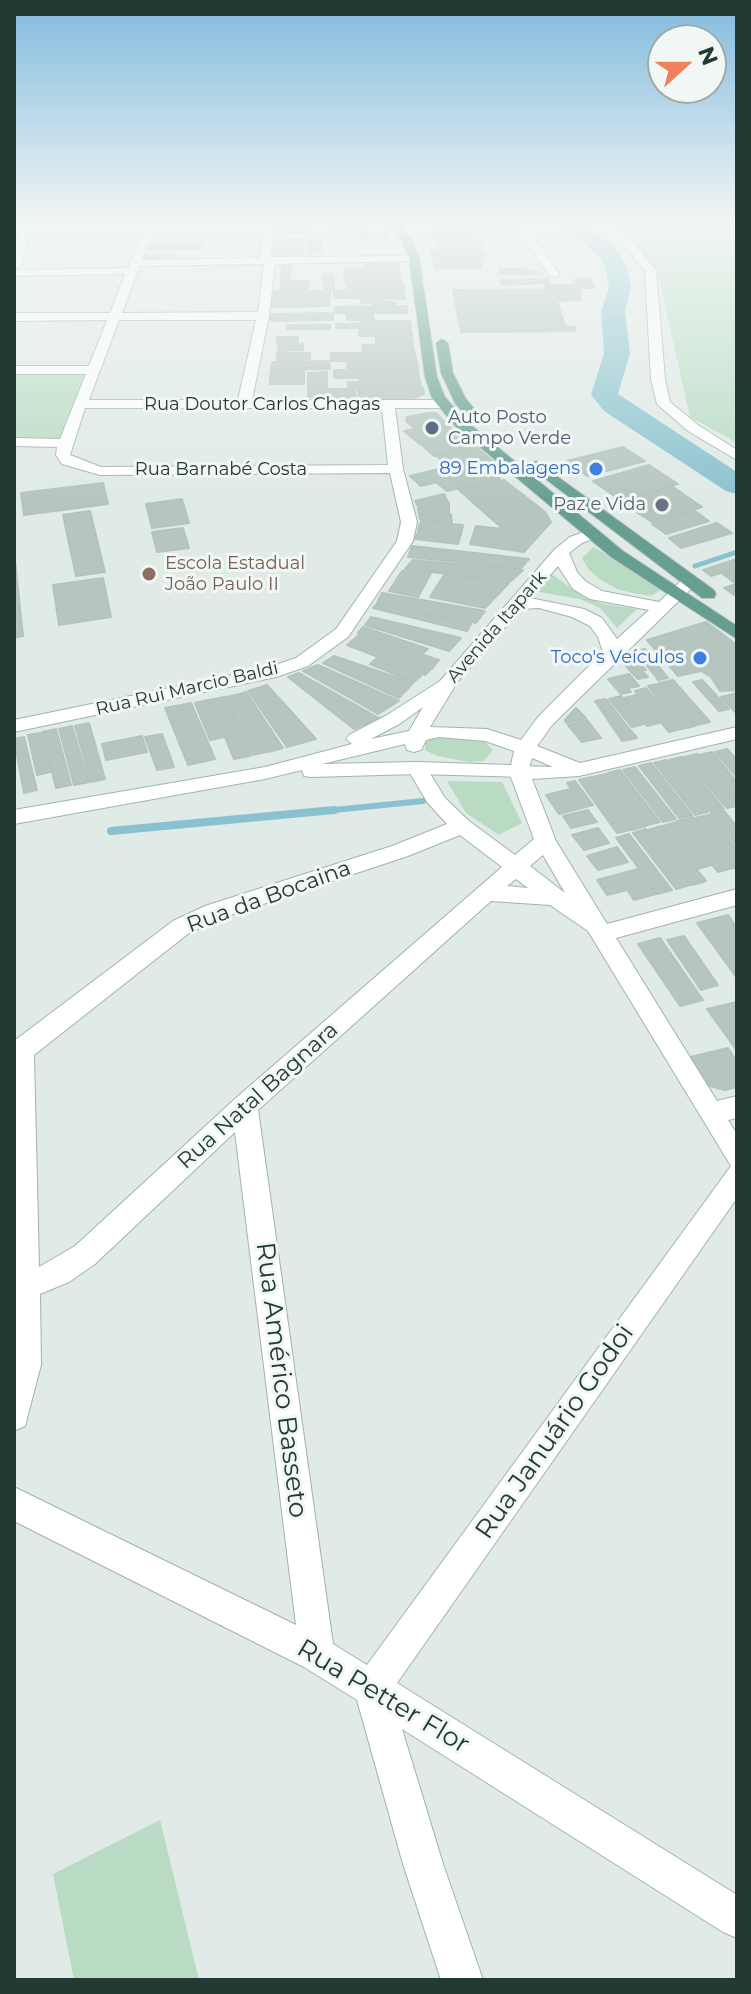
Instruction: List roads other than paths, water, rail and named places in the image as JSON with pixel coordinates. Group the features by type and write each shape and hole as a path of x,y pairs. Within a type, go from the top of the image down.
{"main road":[{"path":"422,316 431,377 444,404 460,423 617,554 737,616"},
{"path":"436,316 447,373 460,400 476,419 658,557 684,587 737,634"},
{"path":"592,534 620,536 658,557"}],"street":[{"path":"14,317 255,316"},
{"path":"244,404 263,316"},
{"path":"655,316 658,379 664,404 693,428 737,456"},
{"path":"14,442 65,443 115,317"},
{"path":"14,370 96,370"},
{"name":"Rua Doutor Carlos Chagas","path":"79,404 444,404"},
{"name":"Rua Rui Marcio Baldi","path":"14,726 270,673 302,662 342,633 405,541 409,522 396,469 388,405"},
{"name":"Rua Barnabé Costa","path":"65,443 63,455 67,461 100,471 396,469"},
{"name":"Avenida Itapark","path":"417,734 451,678 515,604 561,552 576,540 592,534"},
{"path":"561,552 569,573 579,585 596,595 626,603 661,607"},
{"path":"684,587 612,653 545,721 525,748 519,772 545,841 603,933 724,1110 737,1157"},
{"path":"515,604 539,603 578,613 596,622 607,636 612,653"},
{"path":"309,761 394,719 451,678"},
{"path":"14,817 265,773 417,734 462,730 487,735 579,770"},
{"path":"265,773 417,768 549,774 579,770 737,733"},
{"path":"417,734 414,746 417,768 437,802 516,869 603,933"},
{"name":"Rua da Bocaina","path":"18,1051 181,927 213,912 400,851 462,826"},
{"name":"Rua Natal Bagnara","path":"19,1289 59,1273 85,1255 245,1106 545,841"},
{"path":"485,893 553,897"},
{"path":"603,933 737,897"},
{"path":"14,1415 26,1365 28,1318 19,1289 18,1051"},
{"name":"Rua Américo Basseto","path":"245,1106 317,1654"},
{"name":"Rua Januário Godoi","path":"372,1688 737,1176"},
{"name":"Rua Petter Flor","path":"14,1503 317,1654 737,1918"},
{"path":"372,1688 423,1864 462,1980"}],"waterway":[{"path":"613,316 617,353 604,395 614,405 737,485"},
{"path":"695,566 737,552"},
{"path":"331,810 423,801"},
{"path":"111,831 331,810"},
{"path":"314,812 331,810"}],"place":[{"name":"Auto Posto Campo Verde","path":"432,428"},
{"name":"89 Embalagens","path":"596,469"},
{"name":"Paz e Vida","path":"662,505"},
{"name":"Escola Estadual João Paulo II","path":"149,574"},
{"name":"Toco's Veículos","path":"700,658"}]}
